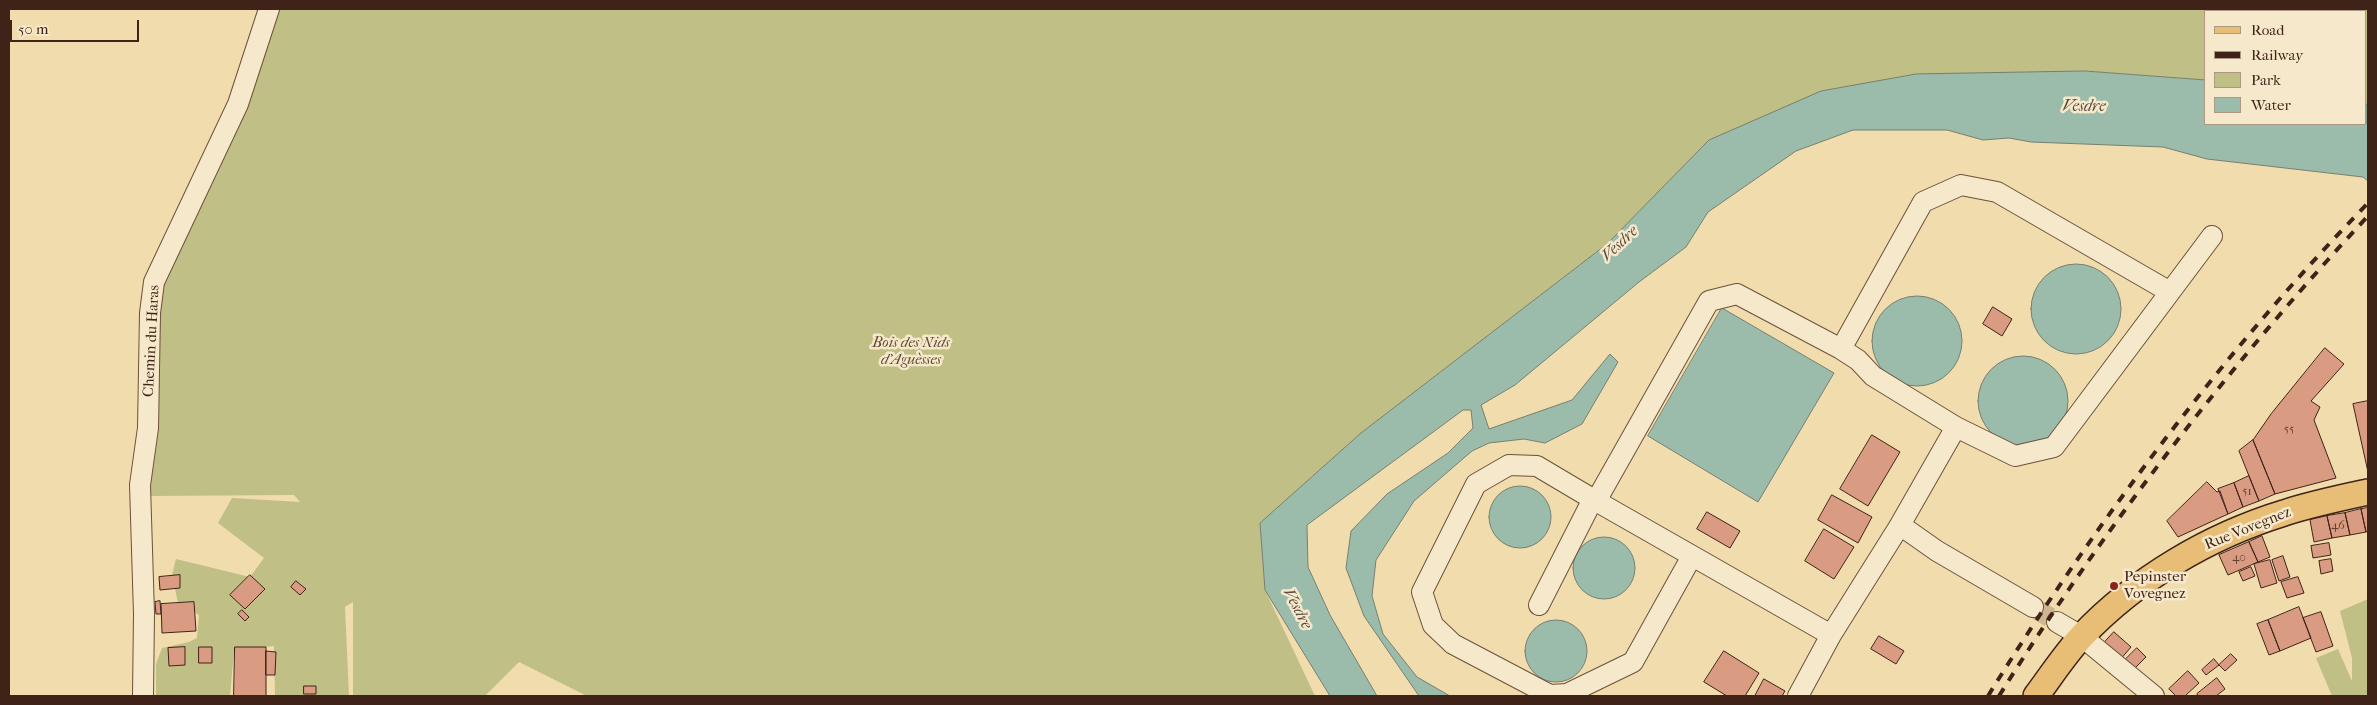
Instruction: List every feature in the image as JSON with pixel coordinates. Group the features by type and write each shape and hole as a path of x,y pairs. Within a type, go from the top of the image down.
{"main road":[{"name":"Rue Vovegnez","path":"2036,696 2081,636 2118,603 2165,569 2206,544 2232,532 2284,513 2368,492"}],"street":[{"name":"Chemin du Haras","path":"143,696 144,614 140,485 148,428 150,313 154,282 238,104 269,9"},
{"path":"1841,349 1923,202 1961,185 1998,192 2170,292"},
{"path":"1539,605 1594,500 1709,301 1737,294 1841,349 1858,360 1873,376 1956,427 2015,456 2054,446 2212,236"},
{"path":"1798,696 1831,635 1900,525 1956,427"},
{"path":"1692,556 1632,662 1566,694 1550,696 1453,644 1433,625 1422,592 1476,484 1509,465 1537,466 1831,635"},
{"path":"1900,525 1937,551 2033,607"},
{"path":"2057,622 2081,636 2154,696"}],"green space":[{"name":"Bois des Nids d'Aguèsses","path":"275,9 2368,9 2368,105 2367,10 2204,10 2204,80 2085,71 1709,140 1607,244 1361,433 1260,523 1265,590 1315,696 587,696 519,662 485,696 353,696 353,602 345,607 349,696 275,696 274,646 234,651 230,696 156,696 156,664 162,648 189,642 197,638 199,615 178,603 172,575 176,559 250,577 264,558 218,523 232,498 300,502 294,495 149,496 159,278"},
{"path":"2368,599 2368,696 2332,696 2316,658 2338,649 2352,681 2352,658 2340,611"}],"water":[{"name":"Vesdre","path":"2085,71 2204,80 2204,125 2367,125 2367,104 2368,181 2363,177 2207,159 2163,147 2031,142 2009,138 1983,140 1947,130 1853,130 1796,151 1708,212 1686,247 1639,282 1515,385 1481,405 1489,429 1572,400 1610,354 1618,362 1582,424 1545,443 1524,439 1489,443 1472,451 1414,501 1376,560 1372,596 1383,634 1417,677 1450,696 1419,696 1364,616 1346,568 1351,531 1387,494 1448,453 1473,428 1471,410 1463,410 1307,525 1308,567 1330,615 1377,696 1330,696 1265,590 1260,523 1361,433 1607,244 1709,140 1821,91 1916,74"},
{"path":"2076,264 2093,267 2108,277 2118,292 2121,309 2118,326 2108,341 2093,351 2076,354 2059,351 2044,341 2034,326 2031,309 2034,292 2044,277 2059,267"},
{"path":"1917,296 1934,299 1949,309 1959,324 1962,341 1959,358 1949,373 1934,383 1917,386 1900,383 1885,373 1875,358 1872,341 1875,324 1885,309 1900,299"},
{"path":"1722,308 1834,373 1758,502 1648,436"},
{"path":"2023,356 2040,360 2055,369 2064,384 2068,401 2064,418 2055,433 2040,442 2023,446 2006,442 1991,433 1982,418 1978,401 1982,384 1991,369 2006,360"},
{"path":"1514,486 1526,486 1542,495 1549,505 1551,517 1549,529 1542,539 1526,548 1514,548 1503,543 1494,534 1489,523 1489,511 1494,500 1503,491"},
{"path":"1598,537 1610,537 1626,546 1633,556 1635,568 1633,580 1626,590 1610,599 1598,599 1587,594 1578,585 1573,574 1573,562 1578,551 1587,542"},
{"path":"1550,620 1562,620 1578,629 1585,639 1587,651 1585,663 1578,673 1562,682 1550,682 1539,677 1530,668 1525,657 1525,645 1530,634 1539,625"}],"building":[{"path":"1993,307 2012,319 2002,336 1983,324"},
{"path":"2325,348 2344,364 2311,401 2320,407 2314,420 2336,478 2275,494 2253,440 2271,414"},
{"path":"2368,401 2368,472 2353,404"},
{"path":"1872,435 1900,452 1868,506 1840,489"},
{"path":"2253,440 2275,494 2259,501 2239,451"},
{"path":"2249,476 2259,501 2243,507 2234,483"},
{"path":"2207,482 2217,492 2220,491 2228,514 2178,537 2167,521"},
{"path":"2234,483 2243,507 2228,514 2218,489"},
{"path":"1832,495 1872,517 1858,543 1818,520"},
{"path":"2368,508 2368,531 2366,532 2361,509"},
{"path":"2361,509 2366,532 2350,535 2345,513"},
{"path":"1707,512 1740,531 1730,548 1697,529"},
{"path":"2345,513 2350,535 2332,538 2327,516"},
{"path":"2327,516 2332,538 2314,542 2310,520"},
{"path":"1824,529 1854,547 1834,579 1805,561"},
{"path":"2262,536 2270,557 2258,562 2249,542"},
{"path":"2249,542 2258,562 2228,575 2219,555"},
{"path":"2329,543 2331,555 2313,558 2311,546"},
{"path":"2283,556 2290,577 2279,581 2272,560"},
{"path":"2331,559 2333,571 2321,574 2319,561"},
{"path":"2270,560 2277,583 2261,588 2254,564"},
{"path":"2251,567 2255,576 2243,581 2239,572"},
{"path":"180,575 180,588 160,590 159,577"},
{"path":"250,575 265,589 245,609 230,595"},
{"path":"2298,577 2304,593 2287,598 2281,582"},
{"path":"296,581 306,589 300,595 291,587"},
{"path":"160,601 161,614 156,614 155,602"},
{"path":"194,602 196,631 162,633 161,604"},
{"path":"2299,607 2311,638 2280,651 2268,620"},
{"path":"242,610 249,617 245,621 238,614"},
{"path":"2321,612 2333,646 2316,652 2303,618"},
{"path":"2268,620 2280,651 2269,655 2257,624"},
{"path":"2114,632 2131,647 2120,660 2103,644"},
{"path":"1879,636 1904,651 1896,664 1871,649"},
{"path":"185,647 185,665 169,666 168,648"},
{"path":"199,647 212,647 212,663 199,663"},
{"path":"235,647 266,647 266,696 234,696"},
{"path":"2137,648 2146,657 2133,670 2124,661"},
{"path":"266,651 276,652 275,675 266,675"},
{"path":"1724,651 1759,673 1745,696 1727,696 1704,682"},
{"path":"2231,654 2237,660 2225,671 2219,665"},
{"path":"2214,659 2219,665 2206,675 2202,670"},
{"path":"2188,671 2199,683 2185,696 2176,696 2169,689"},
{"path":"2217,678 2225,689 2216,696 2198,696 2197,694"},
{"path":"1764,679 1785,691 1782,696 1755,696"},
{"path":"304,686 316,686 316,694 304,694"}],"tunnel":[{"path":"2033,607 2057,622"}],"railway":[{"path":"1988,696 2029,631 2073,567 2165,439 2264,317 2368,203"},
{"path":"1999,696 2082,570 2172,447 2267,329 2368,216"}],"place":[{"name":"Pepinster Vovegnez","path":"2114,586"}]}
